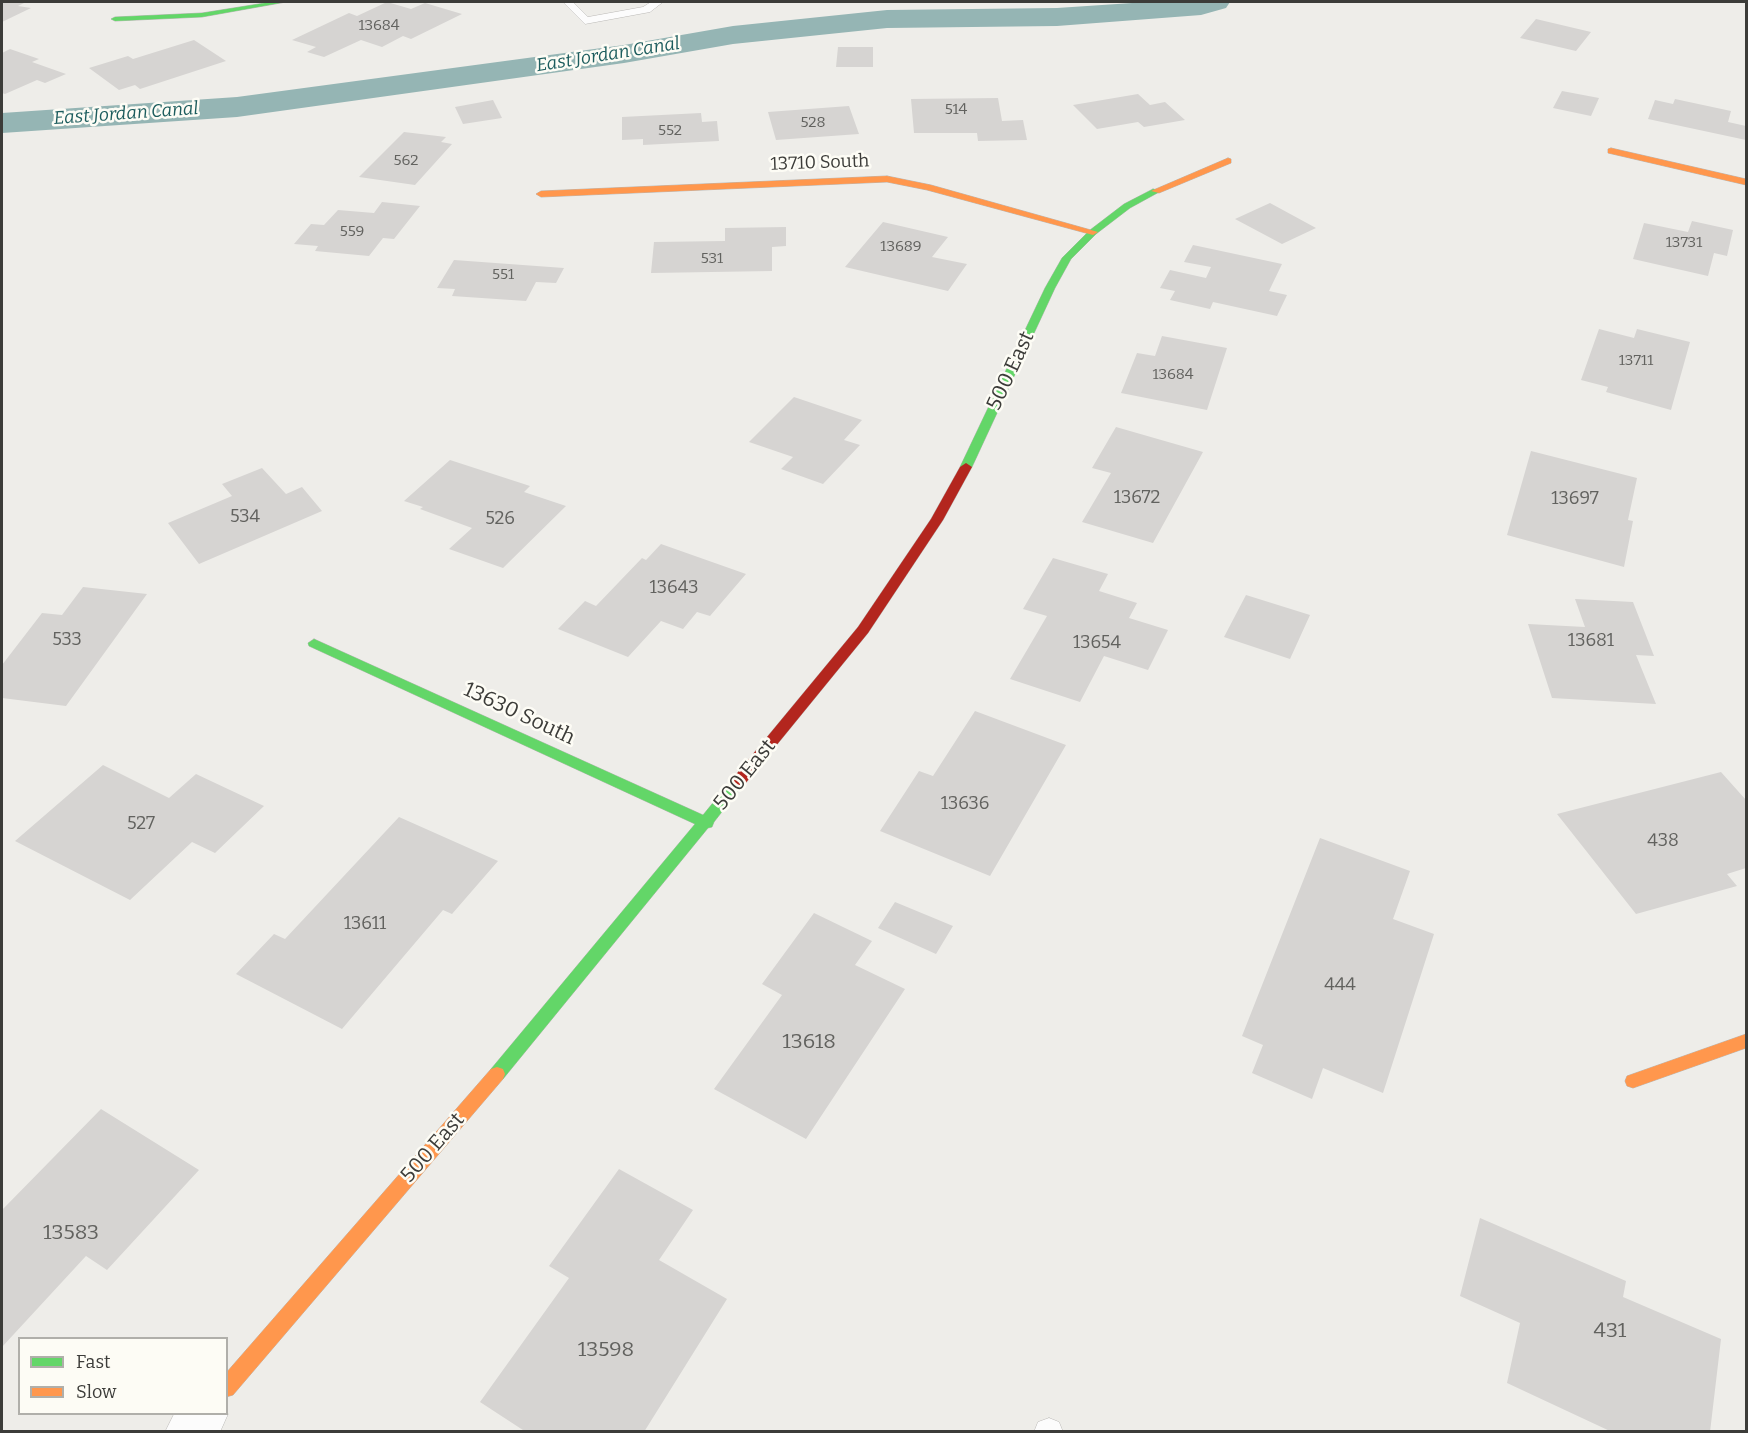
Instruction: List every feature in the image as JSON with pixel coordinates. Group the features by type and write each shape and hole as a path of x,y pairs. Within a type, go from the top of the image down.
{"street":[{"path":"115,19 202,15 282,2"},
{"path":"1611,151 1746,182"},
{"name":"500 East","path":"228,1386 553,1009 863,630 909,565 937,520 965,468 1067,258 1093,232 1127,206 1149,194 1228,161"},
{"name":"13710 South","path":"541,194 887,178 1093,232"},
{"name":"13630 South","path":"314,643 706,823"},
{"path":"1633,1082 1746,1041"},
{"path":"189,1431 202,1415"}],"lane":[{"path":"568,2 585,21 646,10 658,2"}],"building":[{"path":"2,2 26,2 18,6 31,8 2,22"},
{"path":"387,2 411,9 425,3 462,14 411,39 403,36 382,47 361,40 324,57 307,52 316,47 292,40 349,13 357,16"},
{"path":"1536,19 1591,32 1576,51 1520,38"},
{"path":"194,40 226,61 140,89 135,85 119,90 89,68 128,56 133,59"},
{"path":"838,47 873,47 873,67 836,67"},
{"path":"10,49 39,59 32,62 66,74 45,83 37,80 5,94 2,93 2,53"},
{"path":"1562,91 1599,98 1591,116 1553,108"},
{"path":"1138,94 1150,105 1165,102 1185,120 1144,127 1138,122 1097,129 1073,105"},
{"path":"998,98 1002,121 1023,120 1027,140 978,141 977,133 914,133 911,99"},
{"path":"1675,99 1731,111 1728,122 1746,126 1746,140 1648,119 1655,100 1673,104"},
{"path":"493,100 502,118 463,124 455,107"},
{"path":"849,106 859,134 776,140 768,112"},
{"path":"701,113 702,122 717,121 719,141 643,145 643,139 622,140 622,117"},
{"path":"404,132 446,137 441,142 452,144 415,185 359,177"},
{"path":"382,202 420,206 394,239 383,238 369,256 315,251 318,246 294,244 311,224 324,225 338,210 374,213"},
{"path":"1270,203 1316,228 1282,244 1235,219"},
{"path":"1692,221 1733,230 1727,256 1714,253 1708,276 1633,259 1644,223 1688,232"},
{"path":"883,222 948,237 932,257 967,264 948,291 845,267"},
{"path":"786,227 786,246 772,247 772,271 651,273 654,242 725,241 725,228"},
{"path":"1193,245 1282,264 1269,291 1287,295 1277,316 1213,302 1210,309 1170,300 1175,291 1160,288 1170,270 1206,278 1211,267 1184,262"},
{"path":"454,260 564,268 556,283 536,282 526,301 452,296 455,289 437,288"},
{"path":"1599,329 1634,338 1637,329 1690,342 1671,410 1606,392 1608,387 1581,380"},
{"path":"1162,336 1227,348 1207,410 1121,393 1137,353 1155,356"},
{"path":"794,397 862,420 844,440 860,445 823,484 781,469 793,457 749,442"},
{"path":"1116,427 1203,452 1153,543 1082,522 1111,473 1092,468"},
{"path":"1531,451 1637,478 1628,520 1633,521 1624,567 1507,535"},
{"path":"450,460 530,486 524,492 566,506 503,568 449,549 472,528 404,501"},
{"path":"262,468 286,494 302,487 322,511 199,564 168,523 232,496 222,484"},
{"path":"661,544 746,574 710,616 697,612 683,629 661,621 628,657 558,629 585,601 596,606 642,558 646,560"},
{"path":"1053,558 1108,574 1099,591 1137,603 1129,618 1168,630 1148,670 1104,656 1080,702 1010,679 1047,616 1023,609"},
{"path":"83,587 147,594 66,706 2,698 2,665 42,613 62,615"},
{"path":"1246,595 1310,615 1290,659 1224,637"},
{"path":"1575,599 1633,602 1654,656 1636,655 1656,704 1552,698 1528,624 1585,627"},
{"path":"975,711 1066,745 990,876 880,831 919,771 933,776"},
{"path":"103,765 169,798 196,774 264,806 215,853 192,842 130,900 15,841"},
{"path":"1721,772 1746,800 1746,868 1727,874 1737,886 1636,914 1557,814"},
{"path":"399,817 498,861 452,914 443,910 342,1029 236,974 274,934 285,939"},
{"path":"1320,838 1410,871 1393,919 1434,934 1383,1093 1323,1068 1312,1099 1252,1073 1263,1045 1242,1036"},
{"path":"895,902 953,926 936,954 878,928"},
{"path":"814,913 872,941 855,965 905,989 806,1139 714,1089 782,995 762,984"},
{"path":"101,1109 199,1170 107,1270 86,1256 2,1347 2,1210"},
{"path":"619,1169 693,1210 659,1260 727,1299 644,1432 526,1432 480,1402 569,1278 549,1266"},
{"path":"1480,1218 1626,1281 1623,1297 1721,1339 1710,1432 1612,1432 1507,1383 1520,1323 1460,1296"}],"waterway":[{"name":"East Jordan Canal","path":"2,123 237,107 624,54 733,35 887,19 1057,17 1201,6 1216,2"}],"traffic: fast":[{"path":"115,19 202,15 282,2"},
{"path":"966,467 1050,288 1067,258 1093,232 1127,206 1156,191"},
{"path":"314,643 707,823"},
{"path":"497,1074 739,781"}],"traffic: slow":[{"path":"1611,151 1746,182"},
{"path":"1156,191 1228,161"},
{"path":"541,194 887,179 928,187 1093,232"},
{"path":"1633,1081 1746,1041"},
{"path":"228,1386 497,1074"}],"traffic: jam":[{"path":"739,781 863,630 937,520 966,467"}]}
